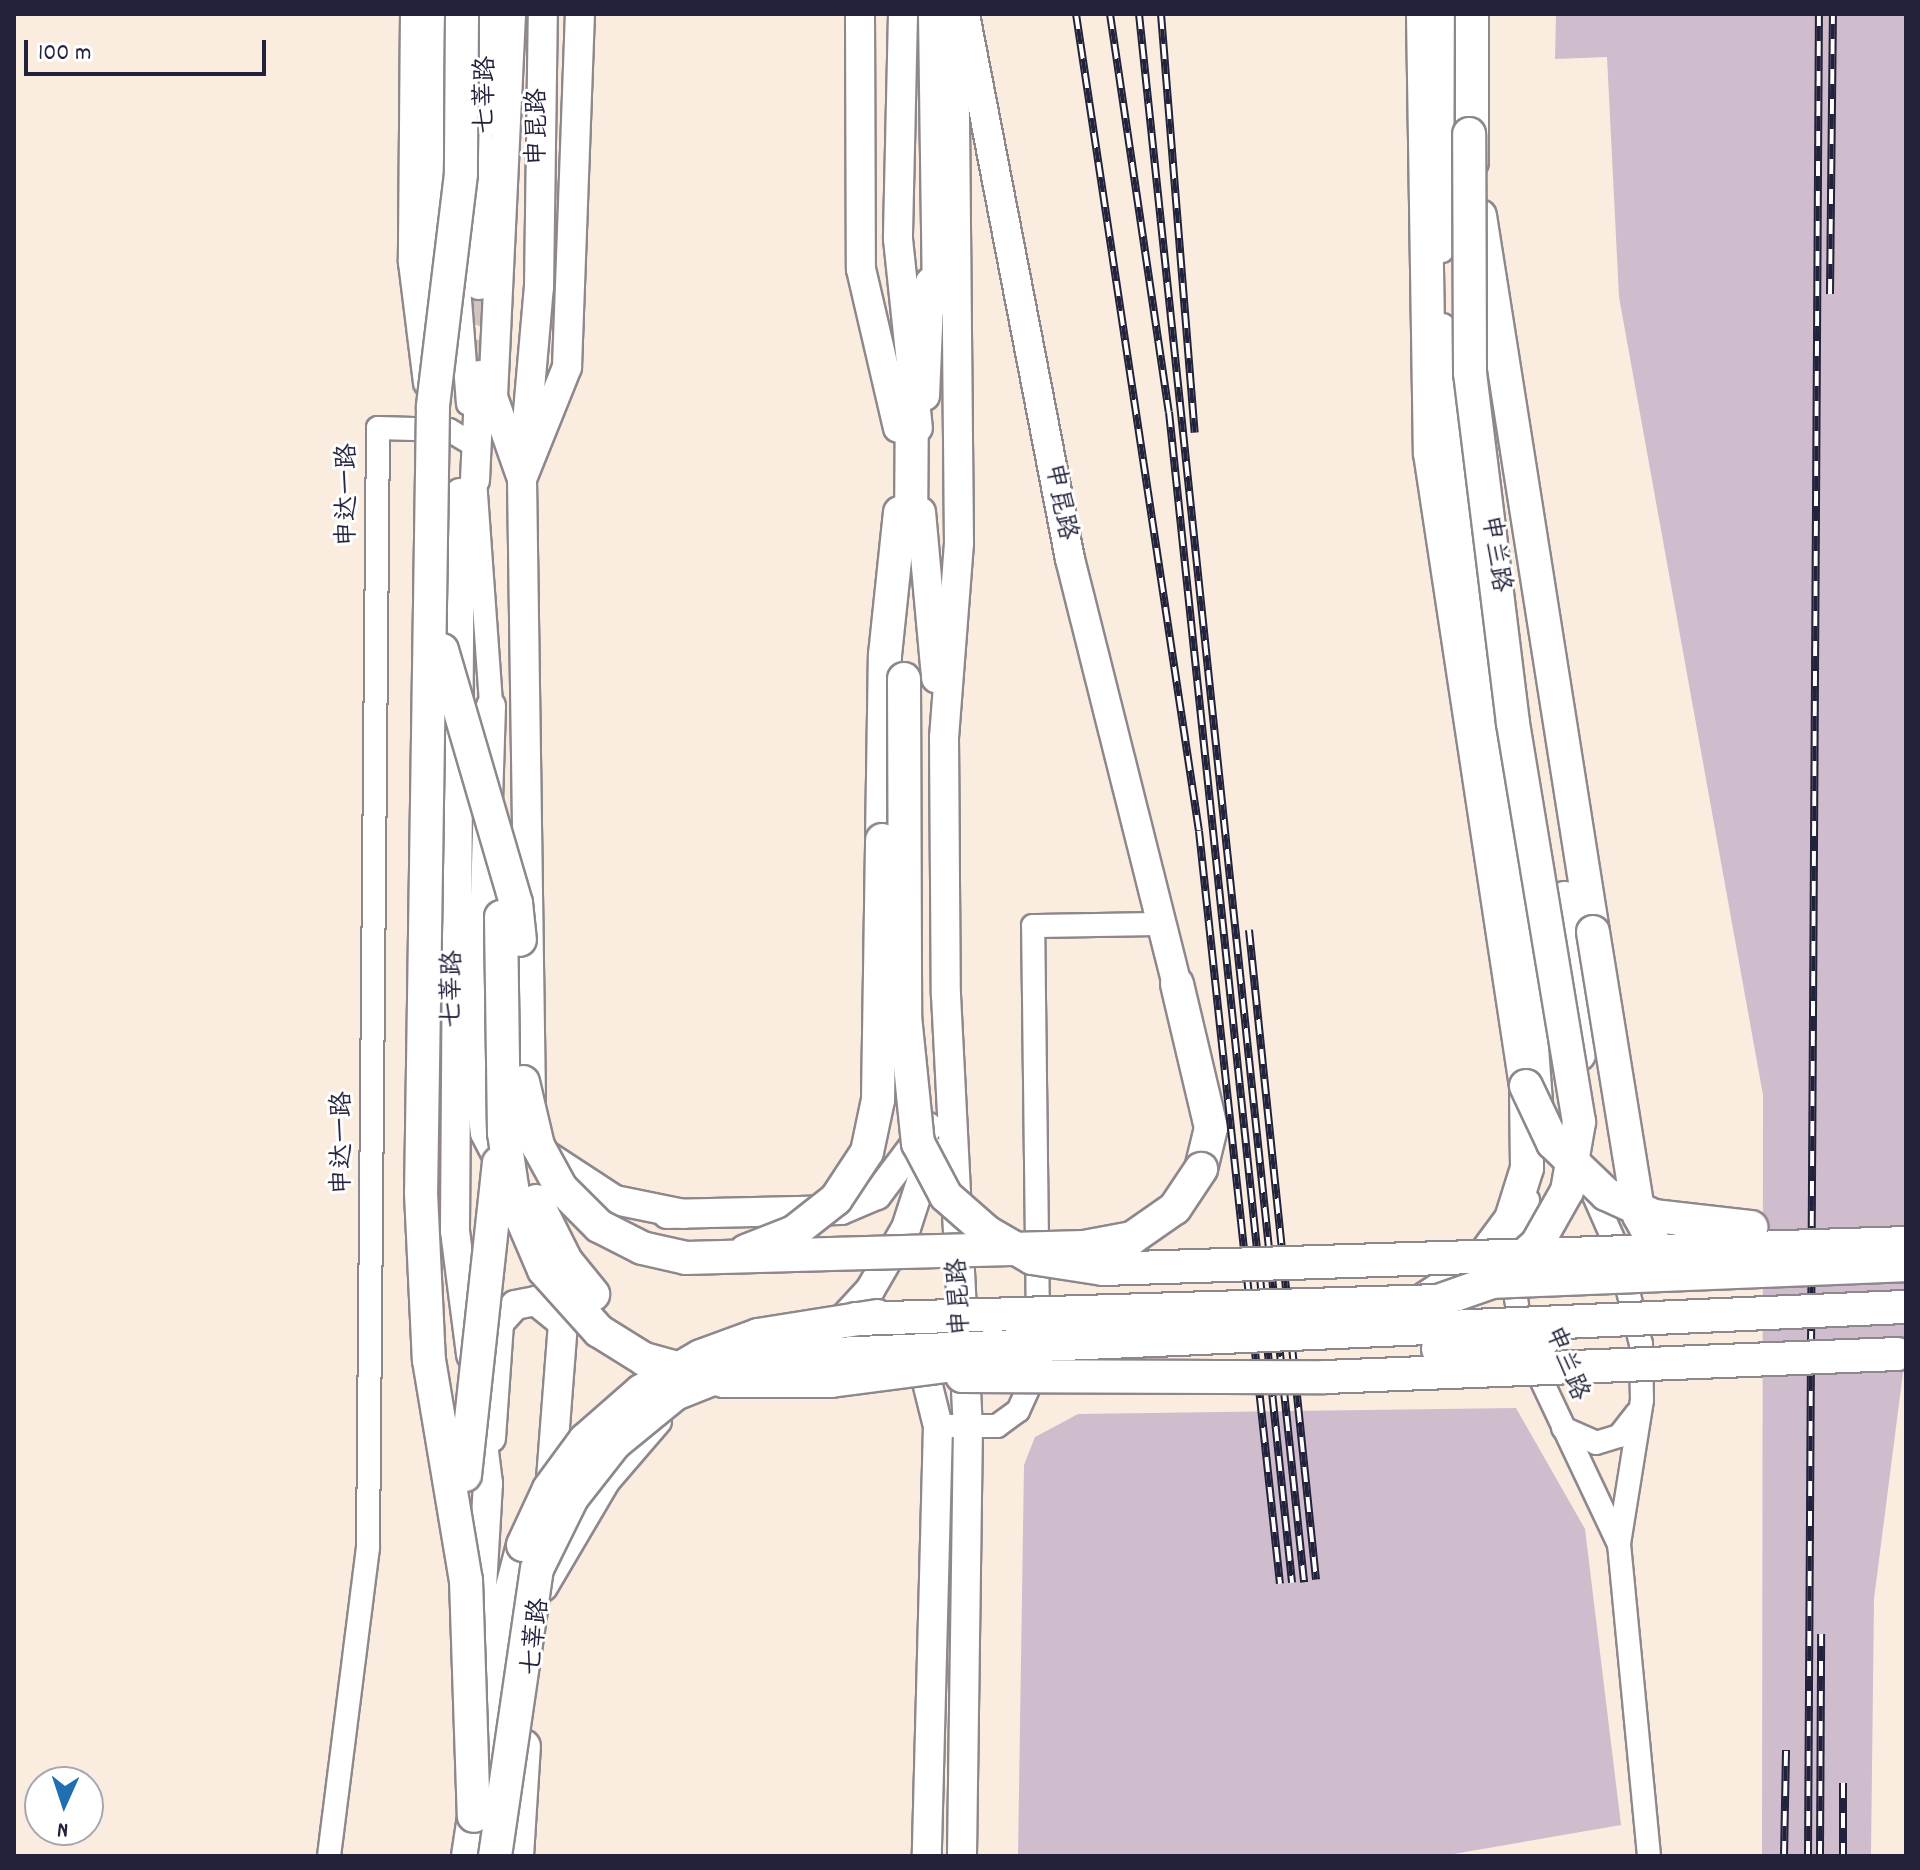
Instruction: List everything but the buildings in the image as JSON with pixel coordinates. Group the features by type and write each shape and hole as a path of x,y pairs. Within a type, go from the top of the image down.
{"highway":[{"path":"417,14 415,262 427,418 431,594 422,1273 429,1360 466,1580"},
{"path":"427,418 461,174 462,14"},
{"path":"1423,14 1430,453 1536,1092 1553,1143 1585,1176 1654,1216 1703,1227 1906,1224"},
{"path":"1472,14 1470,373 1483,507 1579,1122"},
{"path":"1469,134 1606,1032 1639,1215 1659,1258 1705,1305 1775,1338 1902,1354"},
{"path":"856,1319 1438,1301 1495,1281 1537,1244 1567,1191 1579,1122 1572,933 1481,362"},
{"path":"912,405 904,679 905,1016 918,1143 946,1196 1021,1252 1103,1269 1906,1243"},
{"path":"900,513 907,571"},
{"path":"728,1258 794,1232 836,1199 867,1152 878,1100 885,655 900,513"},
{"path":"431,594 451,696 516,903 523,1082 533,1194 566,1261 608,1311 669,1362"},
{"path":"501,917 504,1133 514,1200 544,1270 599,1331 644,1359 669,1362 724,1381 780,1384 903,1374 1030,1354 1497,1348 1694,1317"},
{"path":"1572,933 1606,1032"},
{"path":"523,1082 538,1146 561,1188 599,1226 642,1248 728,1258 1084,1247 1132,1238 1175,1208 1201,1169 1211,1128 1177,984"},
{"path":"1320,1333 1397,1315 1477,1265 1511,1219 1527,1168 1536,1092"},
{"path":"474,1816 464,1437 504,1133"},
{"path":"1628,1153 1669,1225 1731,1274 1819,1290 1906,1284"},
{"path":"468,1856 523,1545 549,1489 585,1440 641,1391 701,1356 758,1335 1037,1296 1906,1265"},
{"path":"495,1856 537,1569 572,1498 615,1443 675,1394 768,1357 855,1348 1320,1333 1906,1307"},
{"path":"903,1374 1325,1377 1902,1354"},
{"path":"517,1856 524,1746"}],"main road":[{"name":"七莘路","path":"476,14 455,1231 488,1483"},
{"name":"七莘路","path":"486,176 489,14"},
{"path":"511,14 493,397 522,479 521,678 527,1085 539,1134 554,1165 576,1181 615,1200 684,1214"},
{"name":"申昆路","path":"522,479 539,287 543,14"},
{"path":"522,479 567,367 574,295 580,14"},
{"path":"860,14 861,269 900,436 900,513"},
{"name":"申昆路","path":"903,14 898,239 912,405 922,445 921,551 944,738"},
{"name":"申昆路","path":"933,14 932,255 944,365 957,403"},
{"name":"申昆路","path":"954,14 959,543 944,738 946,995 968,1425 962,1856"},
{"name":"申昆路","path":"965,14 1070,559 1177,984"},
{"path":"922,445 932,255"},
{"path":"501,917 504,791 521,678"},
{"path":"491,706 504,791"},
{"path":"491,706 480,1011 485,1133 502,1172 532,1195 622,1215 841,1210 877,1195 939,1110"},
{"path":"543,1588 606,1480 664,1414 722,1372 831,1331 870,1290 906,1228 939,1110 946,995"},
{"name":"七莘路","path":"454,1856 476,1682 499,1323 515,1305 536,1301 563,1323 543,1588 511,1856"},
{"path":"776,1353 842,1348 894,1355 926,1378 938,1426 927,1856"},
{"path":"524,1746 529,1856"}],"street":[{"path":"443,14 447,233 472,444 468,486 491,706"},
{"path":"427,418 443,420 449,409 435,304 447,233 451,14"},
{"name":"申兰路","path":"1443,14 1442,315 1451,456 1536,1092 1521,1243 1522,1339 1559,1424 1619,1544"},
{"path":"427,418 472,444"},
{"name":"申达一路","path":"329,1856 368,1548 378,428 427,418"},
{"path":"938,1426 997,1426 1018,1411 1036,1384 1041,1349 1033,926 1161,924"},
{"name":"申兰路","path":"1536,1092 1605,1217 1633,1293 1642,1400 1619,1544 1649,1856"},
{"path":"1521,1243 1534,1220 1559,1206 1605,1217"},
{"path":"1559,1424 1596,1443 1619,1436 1642,1400"}],"shaded area":[{"path":"1556,14 1906,14 1906,1349 1874,1599 1871,1856 1762,1856 1763,1095 1619,297 1607,57 1555,59"},
{"path":"1516,1408 1585,1529 1621,1825 1442,1856 1018,1856 1024,1465 1035,1437 1078,1414"}],"tunnel":[{"path":"470,367 479,261"}],"railway":[{"path":"1076,14 1199,831 1280,1584"},
{"path":"1110,14 1169,412 1292,1583"},
{"path":"1139,14 1304,1582"},
{"path":"1161,14 1195,433"},
{"path":"1808,1856 1819,14"},
{"path":"1830,294 1833,14"},
{"path":"1249,930 1316,1580"},
{"path":"1820,1856 1821,1634"},
{"path":"1784,1856 1786,1750"},
{"path":"1843,1783 1843,1856"}]}
